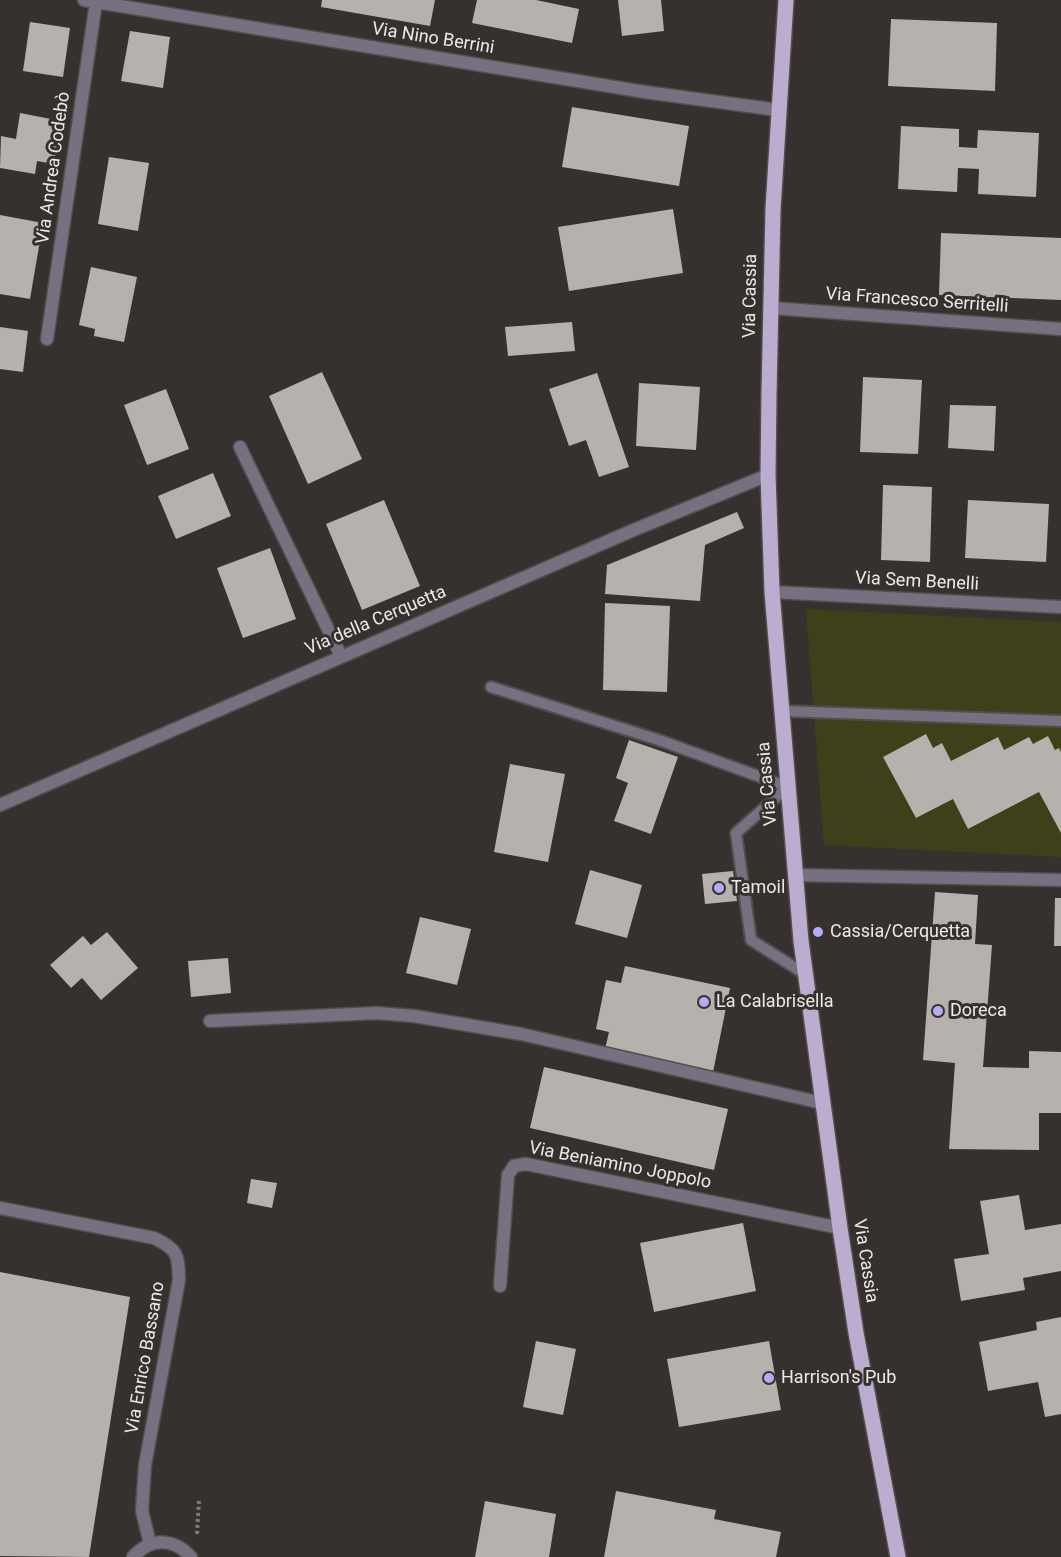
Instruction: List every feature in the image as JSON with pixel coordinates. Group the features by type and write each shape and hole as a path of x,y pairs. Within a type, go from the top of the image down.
{"main road":[{"name":"Via Cassia","path":"786,0 778,110 771,308 768,476 772,592 805,974 856,1333 898,1557"}],"street":[{"name":"Via Nino Berrini","path":"90,1 645,92 778,110"},
{"name":"Via Andrea Codebò","path":"47,339 90,1"},
{"name":"Via Francesco Serritelli","path":"771,308 1061,329"},
{"path":"240,447 341,656"},
{"name":"Via della Cerquetta","path":"0,805 636,529 768,476"},
{"name":"Via Sem Benelli","path":"772,592 1061,608"},
{"path":"795,875 1061,880"},
{"path":"210,1021 376,1013 414,1016 521,1034 822,1103"},
{"name":"Via Beniamino Joppolo","path":"500,1287 508,1175 514,1166 526,1164 840,1228"},
{"name":"Via Enrico Bassano","path":"0,1208 154,1238 168,1245 178,1256 179,1280 145,1465 142,1511 150,1544"},
{"path":"133,1557 141,1548 162,1542 174,1543 191,1557"}],"lane":[{"path":"491,687 659,740 788,787 736,833 751,940 805,974"},
{"path":"782,711 1061,721"}],"path":[{"path":"200,1501 197,1532 203,1539"}],"green space":[{"path":"806,609 1061,622 1061,752 1059,748 1055,750 1048,737 1033,744 1029,737 1004,750 997,737 951,761 942,744 933,748 926,734 884,757 916,818 953,799 969,829 1039,792 1061,833 1061,857 824,845"}],"building":[{"path":"322,0 435,0 430,26 321,7"},
{"path":"477,0 536,0 579,9 572,43 472,23"},
{"path":"618,0 661,0 664,31 622,36"},
{"path":"891,19 997,23 995,91 888,86"},
{"path":"30,22 70,28 63,77 23,71"},
{"path":"130,31 170,37 163,88 121,81"},
{"path":"572,107 689,126 679,186 562,167"},
{"path":"20,113 61,121 54,164 37,161 35,174 0,168 1,136 16,139"},
{"path":"901,126 959,129 959,147 977,148 978,130 1039,133 1036,197 978,194 979,169 958,168 957,192 898,189"},
{"path":"109,157 149,163 138,231 98,224"},
{"path":"673,209 683,273 569,291 558,227"},
{"path":"0,215 43,223 30,299 0,294"},
{"path":"941,233 1061,238 1061,300 939,295"},
{"path":"91,267 137,277 124,342 94,336 95,329 79,325"},
{"path":"572,322 575,351 508,356 505,327"},
{"path":"0,327 28,331 23,372 0,369"},
{"path":"322,372 362,459 308,484 269,396"},
{"path":"597,373 629,467 599,477 586,440 569,446 549,389"},
{"path":"863,377 922,380 918,454 860,452"},
{"path":"639,383 700,387 696,450 636,446"},
{"path":"166,389 189,449 147,465 124,405"},
{"path":"950,405 996,406 994,451 948,448"},
{"path":"213,473 231,516 176,539 158,496"},
{"path":"883,485 932,487 930,562 881,560"},
{"path":"384,500 420,586 362,610 326,524"},
{"path":"968,500 1049,504 1046,562 965,558"},
{"path":"737,512 744,528 705,545 700,601 605,594 607,565"},
{"path":"270,548 296,619 243,638 217,568"},
{"path":"605,603 670,606 667,692 603,690"},
{"path":"926,734 933,748 942,743 951,761 998,737 1004,750 1029,737 1033,744 1048,736 1055,750 1059,748 1061,752 1061,833 1039,792 968,829 953,799 916,818 883,757"},
{"path":"629,740 678,757 651,834 614,821 628,783 616,778"},
{"path":"510,764 565,774 548,862 494,852"},
{"path":"590,870 642,885 627,938 575,924"},
{"name":"Tamoil","path":"733,871 737,901 705,904 702,874"},
{"path":"935,892 978,895 975,944 992,945 983,1067 1029,1068 1029,1051 1061,1052 1061,1113 1039,1113 1039,1150 949,1149 955,1063 923,1060"},
{"path":"1055,898 1061,898 1061,946 1054,946"},
{"path":"420,917 471,929 457,985 406,973"},
{"path":"107,932 138,968 101,1000 82,978 71,988 50,965 83,936 91,945"},
{"path":"228,958 231,993 191,997 188,961"},
{"path":"625,966 730,988 713,1072 605,1049 609,1032 596,1029 606,980 621,983"},
{"path":"544,1067 728,1109 714,1170 530,1128"},
{"path":"251,1179 277,1183 272,1208 247,1203"},
{"path":"1019,1195 1025,1230 1061,1224 1061,1271 1023,1278 1025,1290 961,1301 954,1259 989,1254 980,1201"},
{"path":"743,1223 756,1291 654,1312 640,1243"},
{"path":"0,1272 130,1297 89,1557 0,1556"},
{"path":"1061,1317 1061,1414 1045,1417 1038,1382 988,1391 979,1342 1037,1330 1036,1322"},
{"path":"536,1341 576,1349 563,1415 523,1407"},
{"path":"769,1341 781,1410 679,1427 667,1359"},
{"path":"616,1491 716,1510 714,1519 781,1532 776,1557 604,1557"},
{"path":"485,1501 556,1514 549,1557 475,1557"}],"place":[{"name":"Tamoil","path":"719,888"},
{"name":"Cassia/Cerquetta","path":"818,932"},
{"name":"La Calabrisella","path":"704,1002"},
{"name":"Doreca","path":"938,1011"},
{"name":"Harrison's Pub","path":"769,1378"}]}
